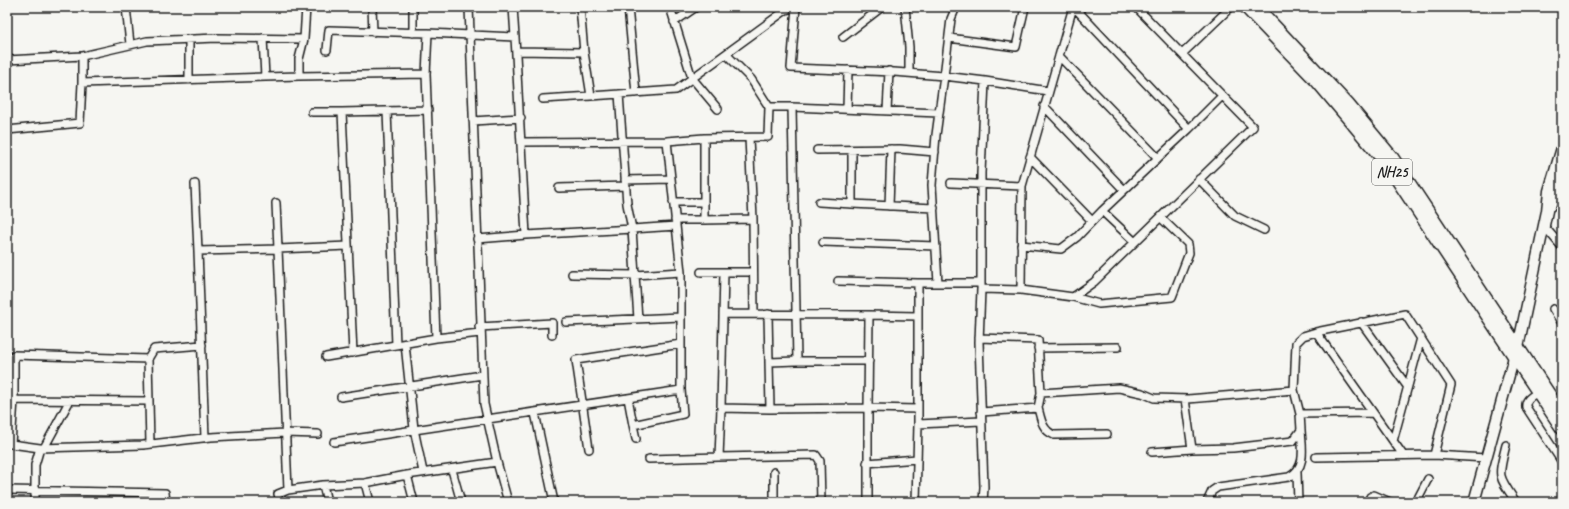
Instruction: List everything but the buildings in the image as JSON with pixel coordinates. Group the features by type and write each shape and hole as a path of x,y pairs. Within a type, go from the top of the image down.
{"main road":[{"name":"NH25","path":"1245,7 1323,88 1387,165 1516,352 1562,413"},
{"name":"NH25","path":"1257,7 1348,104 1393,158 1516,352 1538,392 1562,429"},
{"path":"1555,195 1562,148"},
{"path":"1474,502 1516,352 1547,211 1555,195 1562,174"}],"street":[{"path":"126,7 130,44"},
{"path":"299,76 299,59 304,39 306,7"},
{"path":"372,7 373,32"},
{"path":"413,7 413,33"},
{"path":"469,7 480,330 484,404 508,502"},
{"path":"513,7 521,118 526,235"},
{"path":"580,7 584,52 591,96"},
{"path":"628,7 636,93"},
{"path":"670,7 692,78 718,109"},
{"path":"674,22 696,7"},
{"path":"543,99 676,90 786,8 795,7 791,68 944,76 1048,91"},
{"path":"843,37 882,7"},
{"path":"905,7 910,47 909,73"},
{"path":"938,283 932,185 939,113 951,19 956,7"},
{"path":"949,38 1016,46 1025,7"},
{"path":"1021,290 1022,186 1048,91 1074,7 1188,129"},
{"path":"1073,297 1094,282 1253,127 1136,7"},
{"path":"1182,54 1231,7"},
{"path":"327,50 329,30 515,37"},
{"path":"428,33 426,74 436,338"},
{"path":"7,60 82,56 147,41 263,38 304,39"},
{"path":"263,38 265,77"},
{"path":"189,39 189,80"},
{"path":"516,51 584,52"},
{"path":"522,142 622,142 704,138 768,138 769,107 751,79 726,54"},
{"path":"7,130 80,123 82,56"},
{"path":"1059,56 1158,158"},
{"path":"847,109 848,70"},
{"path":"887,111 889,72"},
{"path":"82,82 426,74"},
{"path":"983,502 984,487 979,338 981,286 981,184 985,81"},
{"path":"618,94 626,183 632,229 638,318"},
{"path":"1021,245 1061,249 1077,237 1102,211 1222,96"},
{"path":"1044,106 1124,190"},
{"path":"769,107 939,113"},
{"path":"792,107 797,361"},
{"path":"312,112 428,110"},
{"path":"387,111 396,345"},
{"path":"342,112 353,352"},
{"path":"473,121 521,118"},
{"path":"704,138 704,220"},
{"path":"749,138 753,219 754,314"},
{"path":"633,424 683,414 681,390 681,272 667,141"},
{"path":"818,150 891,149 935,152"},
{"path":"889,206 891,149"},
{"path":"852,150 852,204"},
{"path":"1030,157 1092,221"},
{"path":"560,188 671,179"},
{"path":"1199,179 1235,216 1264,230"},
{"path":"195,184 205,438"},
{"path":"951,184 1022,186"},
{"path":"673,202 704,202"},
{"path":"819,202 934,208"},
{"path":"276,203 288,490"},
{"path":"1102,211 1135,242"},
{"path":"838,281 938,283 981,286 1073,297 1099,304 1172,297 1189,253 1189,248 1161,218"},
{"path":"477,239 632,229 704,220 753,219"},
{"path":"1544,226 1562,247"},
{"path":"823,242 936,246"},
{"path":"198,251 348,246"},
{"path":"572,274 635,275 681,272"},
{"path":"701,272 753,272"},
{"path":"719,457 724,272"},
{"path":"916,502 918,459 918,283"},
{"path":"1553,309 1562,323"},
{"path":"723,314 918,316"},
{"path":"768,314 770,409"},
{"path":"1298,502 1297,473 1302,462 1301,430 1300,414 1297,397 1294,390 1296,342 1303,336 1361,322 1405,314 1451,385 1434,455"},
{"path":"868,502 867,462 869,315"},
{"path":"566,322 681,317"},
{"path":"1361,322 1406,386"},
{"path":"326,357 480,330 552,323 552,336"},
{"path":"1316,332 1403,455"},
{"path":"979,338 1038,340 1041,393 1038,408 1047,433 1054,435 1107,434"},
{"path":"1393,441 1406,386 1420,338"},
{"path":"405,344 414,429 423,472"},
{"path":"589,449 576,360 681,344"},
{"path":"150,444 148,358 154,349 202,345"},
{"path":"1038,348 1118,347"},
{"path":"148,358 14,355 14,400 10,444 42,448 150,444 205,438 285,433 318,434"},
{"path":"769,362 868,361"},
{"path":"341,398 482,375"},
{"path":"1041,393 1119,388 1142,393 1154,398 1185,399 1294,390"},
{"path":"334,442 681,390"},
{"path":"1538,392 1528,399 1525,403 1526,408 1562,462"},
{"path":"628,398 636,439"},
{"path":"1185,399 1192,449"},
{"path":"14,400 149,401"},
{"path":"35,502 35,465 42,448 70,400"},
{"path":"721,408 918,409"},
{"path":"981,412 1038,408"},
{"path":"535,413 554,502"},
{"path":"1300,414 1372,413"},
{"path":"918,424 981,421"},
{"path":"1152,452 1233,448 1293,441 1301,430"},
{"path":"1506,445 1499,473 1501,480 1516,502"},
{"path":"649,459 816,455 820,461 821,502"},
{"path":"1316,457 1434,455 1486,458"},
{"path":"867,462 918,459"},
{"path":"280,502 278,494 288,490 323,485 365,483 423,472 452,470 497,462"},
{"path":"452,470 461,502"},
{"path":"774,472 774,502"},
{"path":"1207,502 1212,491 1218,487 1289,478 1297,473"},
{"path":"407,475 414,502"},
{"path":"1416,502 1428,479"},
{"path":"365,483 370,502"},
{"path":"323,485 327,502"},
{"path":"7,490 165,493 166,502"},
{"path":"1368,502 1370,497 1374,495 1390,502"}]}
